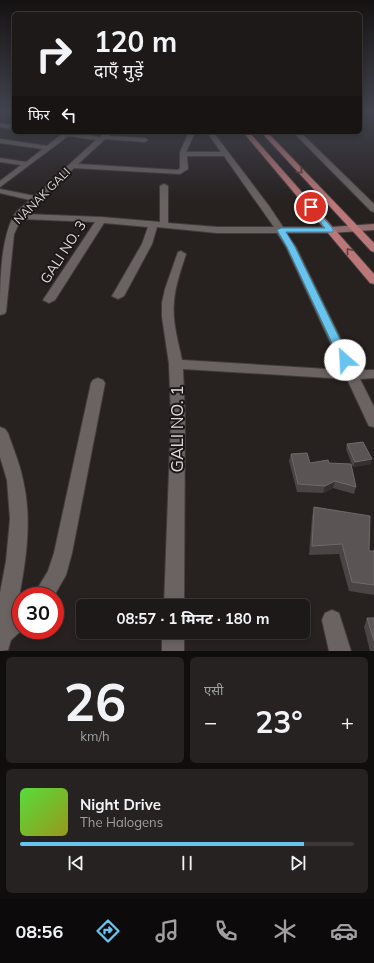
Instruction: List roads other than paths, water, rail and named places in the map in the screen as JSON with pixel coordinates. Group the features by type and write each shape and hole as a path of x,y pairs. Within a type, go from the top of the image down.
{"main road":[{"path":"254,141 374,281"},
{"path":"273,141 374,249"}],"street":[{"path":"3,141 49,148"},
{"path":"0,185 58,141"},
{"name":"NANAK GALI","path":"0,307 4,246 8,234 18,216 98,141"},
{"path":"72,166 180,172 184,169 183,154 188,141"},
{"path":"217,141 281,230 291,247 374,422"},
{"path":"306,141 374,209"},
{"path":"183,154 226,154"},
{"path":"0,160 27,164"},
{"path":"164,186 164,226"},
{"path":"0,191 36,199"},
{"path":"18,216 102,220 217,230 331,230 374,227"},
{"name":"GALI NO. 3","path":"49,300 102,220"},
{"path":"118,296 147,244 153,225"},
{"name":"GALI NO. 1","path":"174,599 178,435 176,364 168,317 168,302 170,289 181,254"},
{"path":"176,364 352,375 374,374"},
{"path":"49,587 56,575 64,553 98,383"},
{"path":"0,433 15,480 18,504 18,546 1,638"},
{"path":"332,620 340,651"},
{"path":"1,638 12,626"},
{"path":"173,639 173,651"}]}
